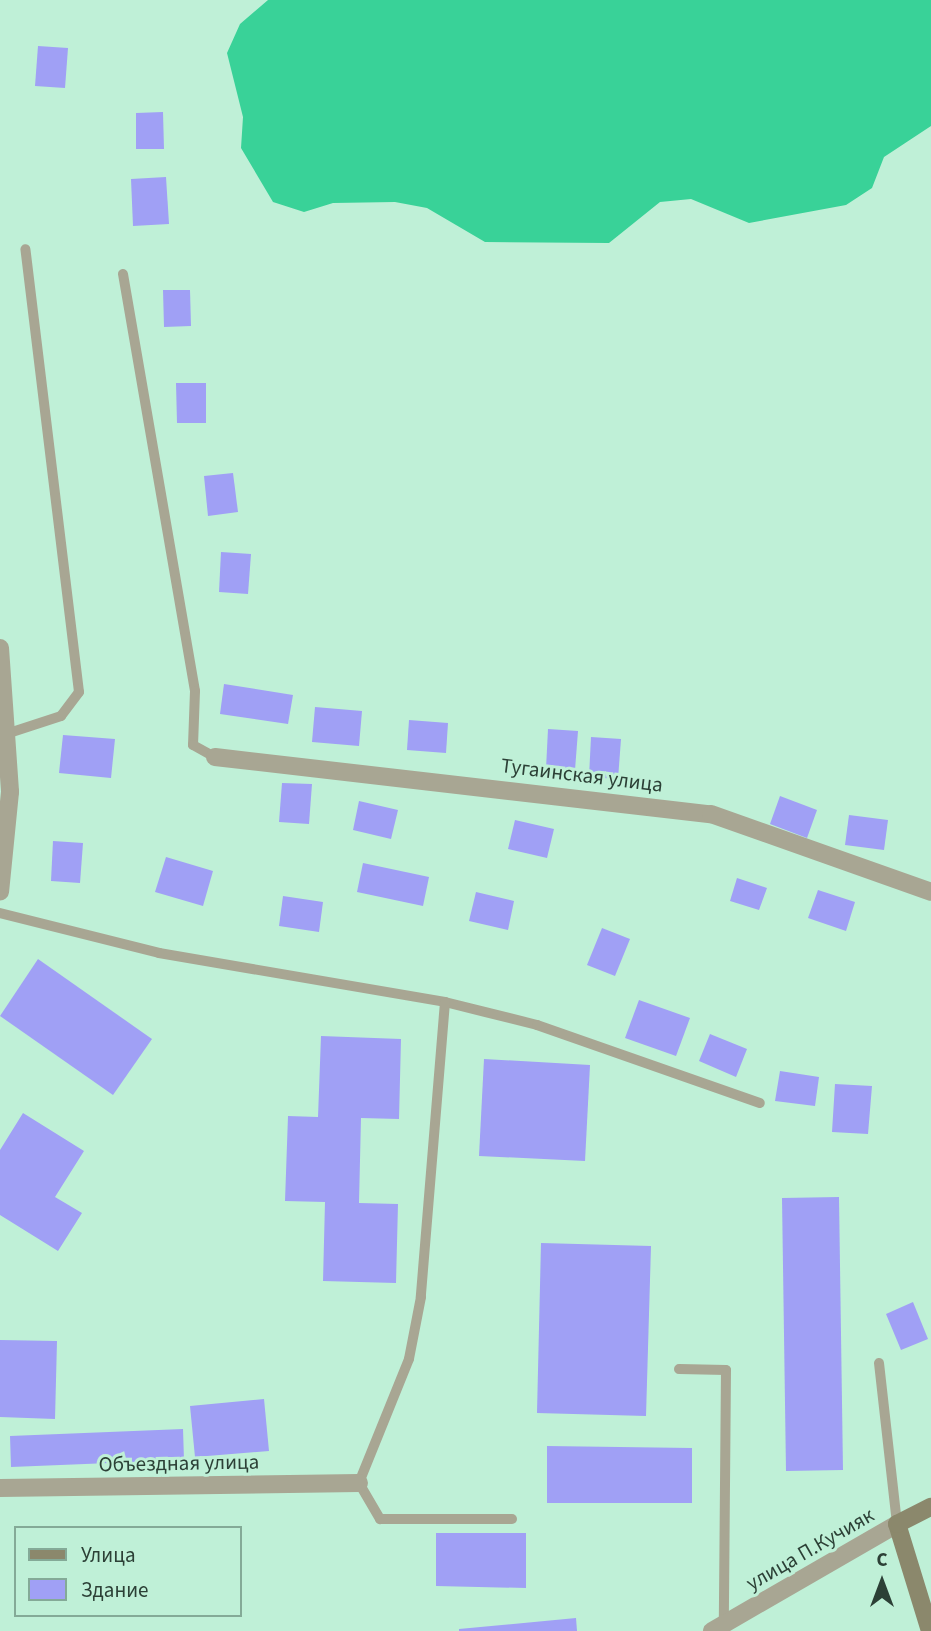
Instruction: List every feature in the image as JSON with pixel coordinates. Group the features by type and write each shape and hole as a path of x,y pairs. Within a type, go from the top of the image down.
{"street":[{"path":"0,648 8,856 0,892"},
{"name":"Тугаинская улица","path":"215,757 711,814 931,892"},
{"name":"Объездная улица","path":"0,1488 359,1483"},
{"name":"улица П.Кучияк","path":"718,1628 931,1507"},
{"path":"897,1524 930,1631"}],"lane":[{"path":"3,734 61,716 79,692 25,250"},
{"path":"123,275 195,691 193,745 215,757"},
{"path":"0,913 159,953 445,1002 537,1025 760,1103"},
{"path":"445,1002 421,1297 409,1359 359,1483 380,1519 512,1519"},
{"path":"879,1363 897,1524"},
{"path":"679,1369 726,1370 718,1628"}],"green space":[{"path":"268,0 931,0 931,126 884,157 872,188 846,205 749,223 691,199 660,202 609,243 485,242 427,208 395,202 333,203 304,212 273,202 241,148 243,117 227,53 240,24"}],"building":[{"path":"38,46 68,48 65,88 35,86"},
{"path":"163,112 164,149 136,149 136,113"},
{"path":"166,177 169,224 133,226 131,179"},
{"path":"163,290 190,290 191,326 164,327"},
{"path":"176,383 206,383 206,423 177,423"},
{"path":"233,473 238,512 208,516 204,476"},
{"path":"221,552 251,554 248,594 219,592"},
{"path":"224,684 293,695 288,724 220,714"},
{"path":"315,707 362,711 359,746 312,742"},
{"path":"409,720 448,723 446,753 407,750"},
{"path":"548,729 578,731 575,770 546,769"},
{"path":"63,735 115,739 111,778 59,773"},
{"path":"591,737 621,739 618,779 589,777"},
{"path":"282,783 312,784 309,824 279,822"},
{"path":"780,796 817,810 807,838 770,824"},
{"path":"359,801 398,810 391,839 353,830"},
{"path":"849,815 888,820 884,850 845,845"},
{"path":"515,820 554,829 547,858 508,849"},
{"path":"53,841 83,843 80,883 51,881"},
{"path":"166,857 213,871 203,906 155,892"},
{"path":"363,863 429,877 423,906 357,892"},
{"path":"737,878 767,888 759,910 730,901"},
{"path":"818,890 855,902 846,931 808,918"},
{"path":"476,892 514,901 508,930 469,921"},
{"path":"283,896 323,902 319,932 279,926"},
{"path":"602,928 630,939 615,976 587,965"},
{"path":"38,959 152,1039 113,1095 0,1016"},
{"path":"639,1000 690,1018 676,1056 625,1038"},
{"path":"710,1034 747,1049 736,1077 699,1061"},
{"path":"321,1036 401,1039 399,1119 361,1118 359,1203 398,1204 396,1283 323,1281 325,1202 285,1201 288,1116 318,1117"},
{"path":"484,1059 590,1065 585,1161 479,1156"},
{"path":"780,1071 819,1077 815,1106 775,1101"},
{"path":"835,1084 872,1086 868,1134 832,1132"},
{"path":"23,1113 84,1151 55,1197 82,1213 58,1251 0,1215 0,1150"},
{"path":"839,1197 843,1470 786,1471 782,1198"},
{"path":"541,1243 651,1246 646,1416 537,1413"},
{"path":"913,1302 928,1339 901,1350 886,1314"},
{"path":"0,1340 57,1341 55,1419 0,1417"},
{"path":"264,1399 269,1451 195,1457 190,1406"},
{"path":"183,1429 184,1460 11,1467 10,1436"},
{"path":"547,1446 692,1448 692,1503 547,1503"},
{"path":"436,1533 526,1533 526,1588 436,1586"},
{"path":"576,1618 577,1631 459,1631 459,1629"}]}
